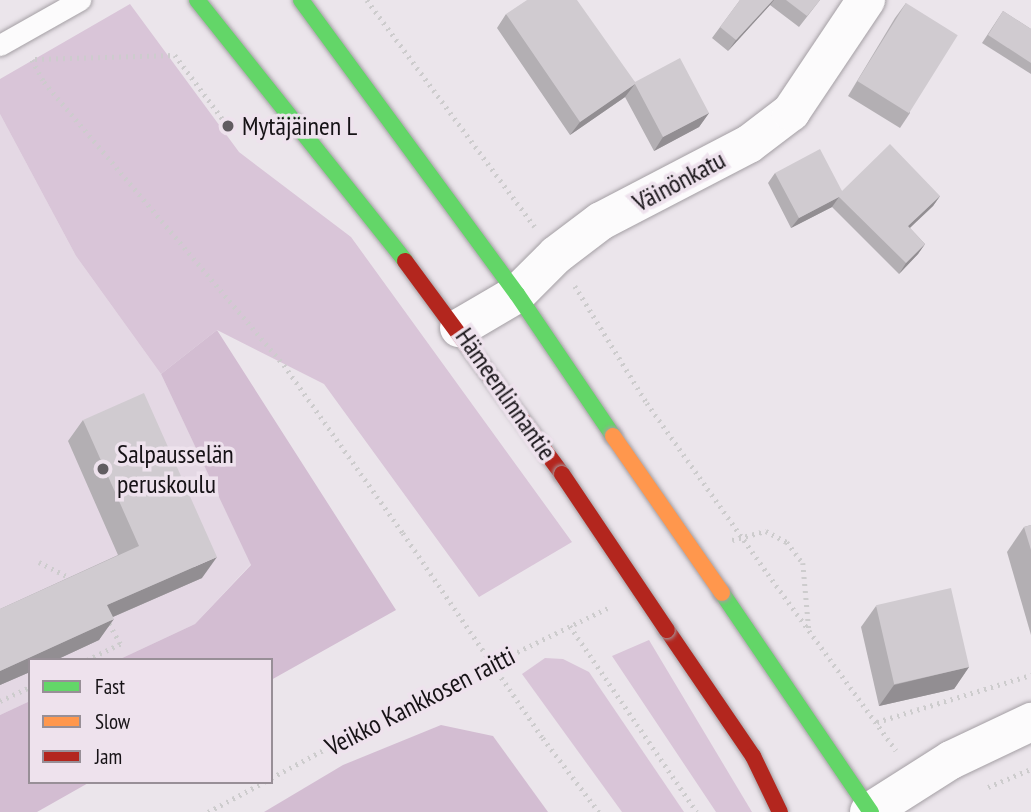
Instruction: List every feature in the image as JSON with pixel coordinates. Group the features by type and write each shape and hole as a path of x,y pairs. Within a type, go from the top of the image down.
{"main road":[{"name":"Hämeenlinnantie","path":"197,0 460,328 752,756 780,812"},
{"path":"301,0 517,294 870,812"}],"street":[{"name":"Väinönkatu","path":"460,328 517,294 556,255 601,221 749,144 791,112 866,0"},
{"path":"870,812 951,760 1031,722"}],"lane":[{"path":"9,41 80,0"}],"path":[{"path":"367,0 556,255 647,403 917,781"},
{"path":"9,41 31,59 44,82 284,365 543,738 599,812"},
{"path":"31,59 175,55 228,126"},
{"path":"39,562 79,582"},
{"path":"91,658 120,644 101,610"},
{"name":"Veikko Kankkosen raitti","path":"273,777 404,707 570,626 697,812"},
{"path":"877,722 1031,675"},
{"path":"0,701 28,688"},
{"path":"208,812 260,784"}],"shaded area":[{"path":"130,4 239,152 351,237 572,542 479,597 324,384 217,330 161,374 76,256 0,114 0,79"},
{"name":"Salpausselän peruskoulu","path":"0,114 76,256 161,374 251,564 195,624 122,658 28,658 28,702 0,715"},
{"path":"217,330 396,610 273,679 273,658 122,658 195,624 251,565 161,374"},
{"path":"649,640 752,812 716,812 612,656"},
{"path":"545,658 563,659 589,672 684,812 622,812 522,674"},
{"path":"28,702 28,784 86,784 37,812 0,812 0,715"},
{"path":"441,725 493,736 548,812 264,812 343,765"}],"building":[{"path":"527,0 577,0 635,82 680,58 709,113 663,137 635,84 580,122 506,14"},
{"path":"740,0 773,0 736,40 720,27"},
{"path":"786,0 820,0 807,16"},
{"path":"906,3 958,35 909,113 857,81"},
{"path":"1003,11 1031,29 1031,63 988,35"},
{"path":"890,144 940,196 908,226 925,244 906,263 839,197 799,218 775,173 820,149 842,191"},
{"path":"144,393 217,557 107,605 114,619 0,671 0,609 139,546 83,420"},
{"path":"1031,525 1031,550 1024,527"},
{"path":"951,588 969,667 894,684 876,605"}],"traffic: fast":[{"path":"197,0 405,261"},
{"path":"301,0 517,294 613,436"},
{"path":"722,593 871,812"}],"traffic: jam":[{"path":"405,261 562,474"},
{"path":"562,474 667,630"},
{"path":"667,630 753,756 780,812"}],"traffic: slow":[{"path":"613,436 722,593"}],"place":[{"name":"Mytäjäinen L","path":"228,126"},
{"name":"Salpausselän peruskoulu","path":"103,469"}]}
